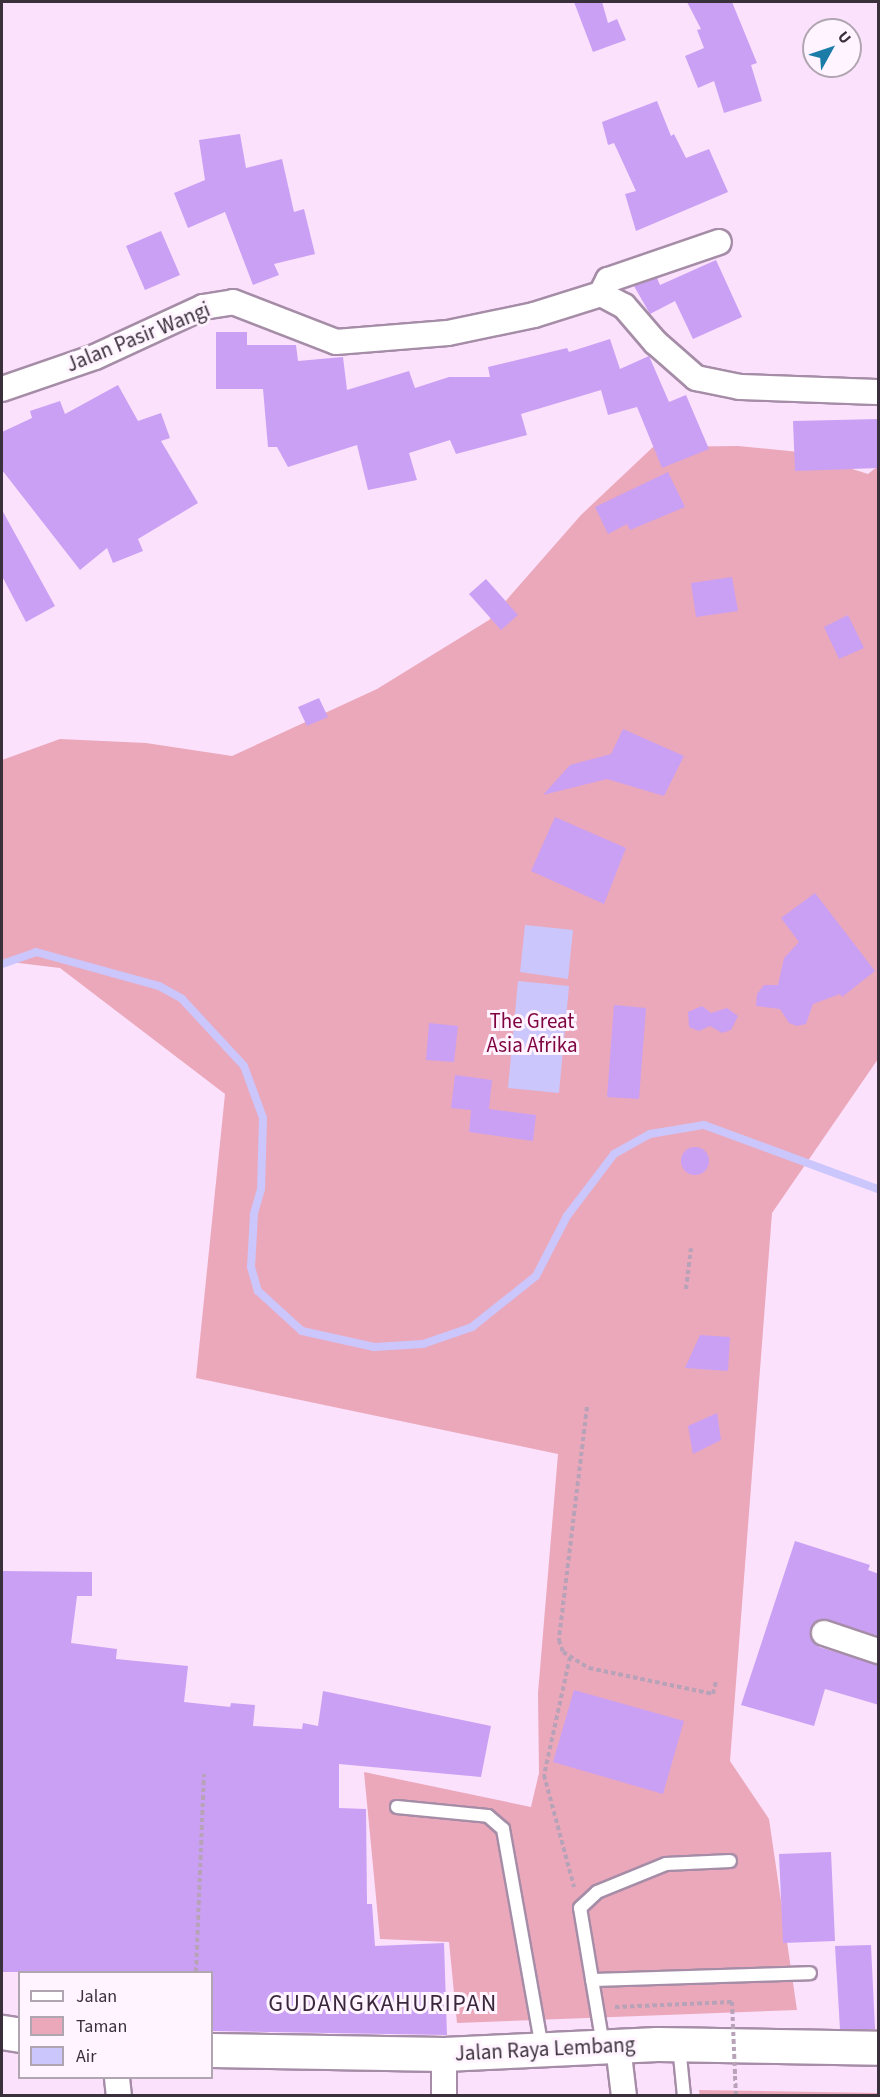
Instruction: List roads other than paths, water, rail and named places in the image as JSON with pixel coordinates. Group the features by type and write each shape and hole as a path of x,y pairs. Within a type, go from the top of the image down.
{"main road":[{"path":"2,2032 18,2035"},
{"name":"Jalan Raya Lembang","path":"213,2050 444,2054 679,2045 879,2048"}],"street":[{"path":"719,242 608,280 601,294 624,306 655,342 696,378 741,387 879,392"},
{"name":"Jalan Pasir Wangi","path":"2,389 95,357 203,307 233,302 336,342 448,333 534,315 601,294"},
{"path":"824,1633 879,1651"},
{"path":"611,2046 624,2096"},
{"path":"444,2054 444,2096"},
{"path":"117,2079 119,2096"}],"lane":[{"path":"397,1807 488,1816 503,1829 542,2050"},
{"path":"611,2046 597,2007 580,1908 597,1892 666,1864 730,1861"},
{"path":"592,1980 810,1972"},
{"path":"679,2045 684,2096"}],"water":[{"path":"525,925 573,930 568,979 520,972"},
{"path":"518,981 569,986 559,1093 508,1088"}],"waterway":[{"path":"2,964 36,952 159,986 182,999 244,1066 263,1118 261,1189 254,1214 251,1267 258,1291 302,1331 374,1347 423,1344 472,1327 536,1276 567,1216 614,1154 650,1134 704,1125 878,1189"}],"district":[{"name":"GUDANGKAHURIPAN","path":"383,2004"}],"park label":[{"name":"The Great Asia Afrika","path":"532,1033"}]}
